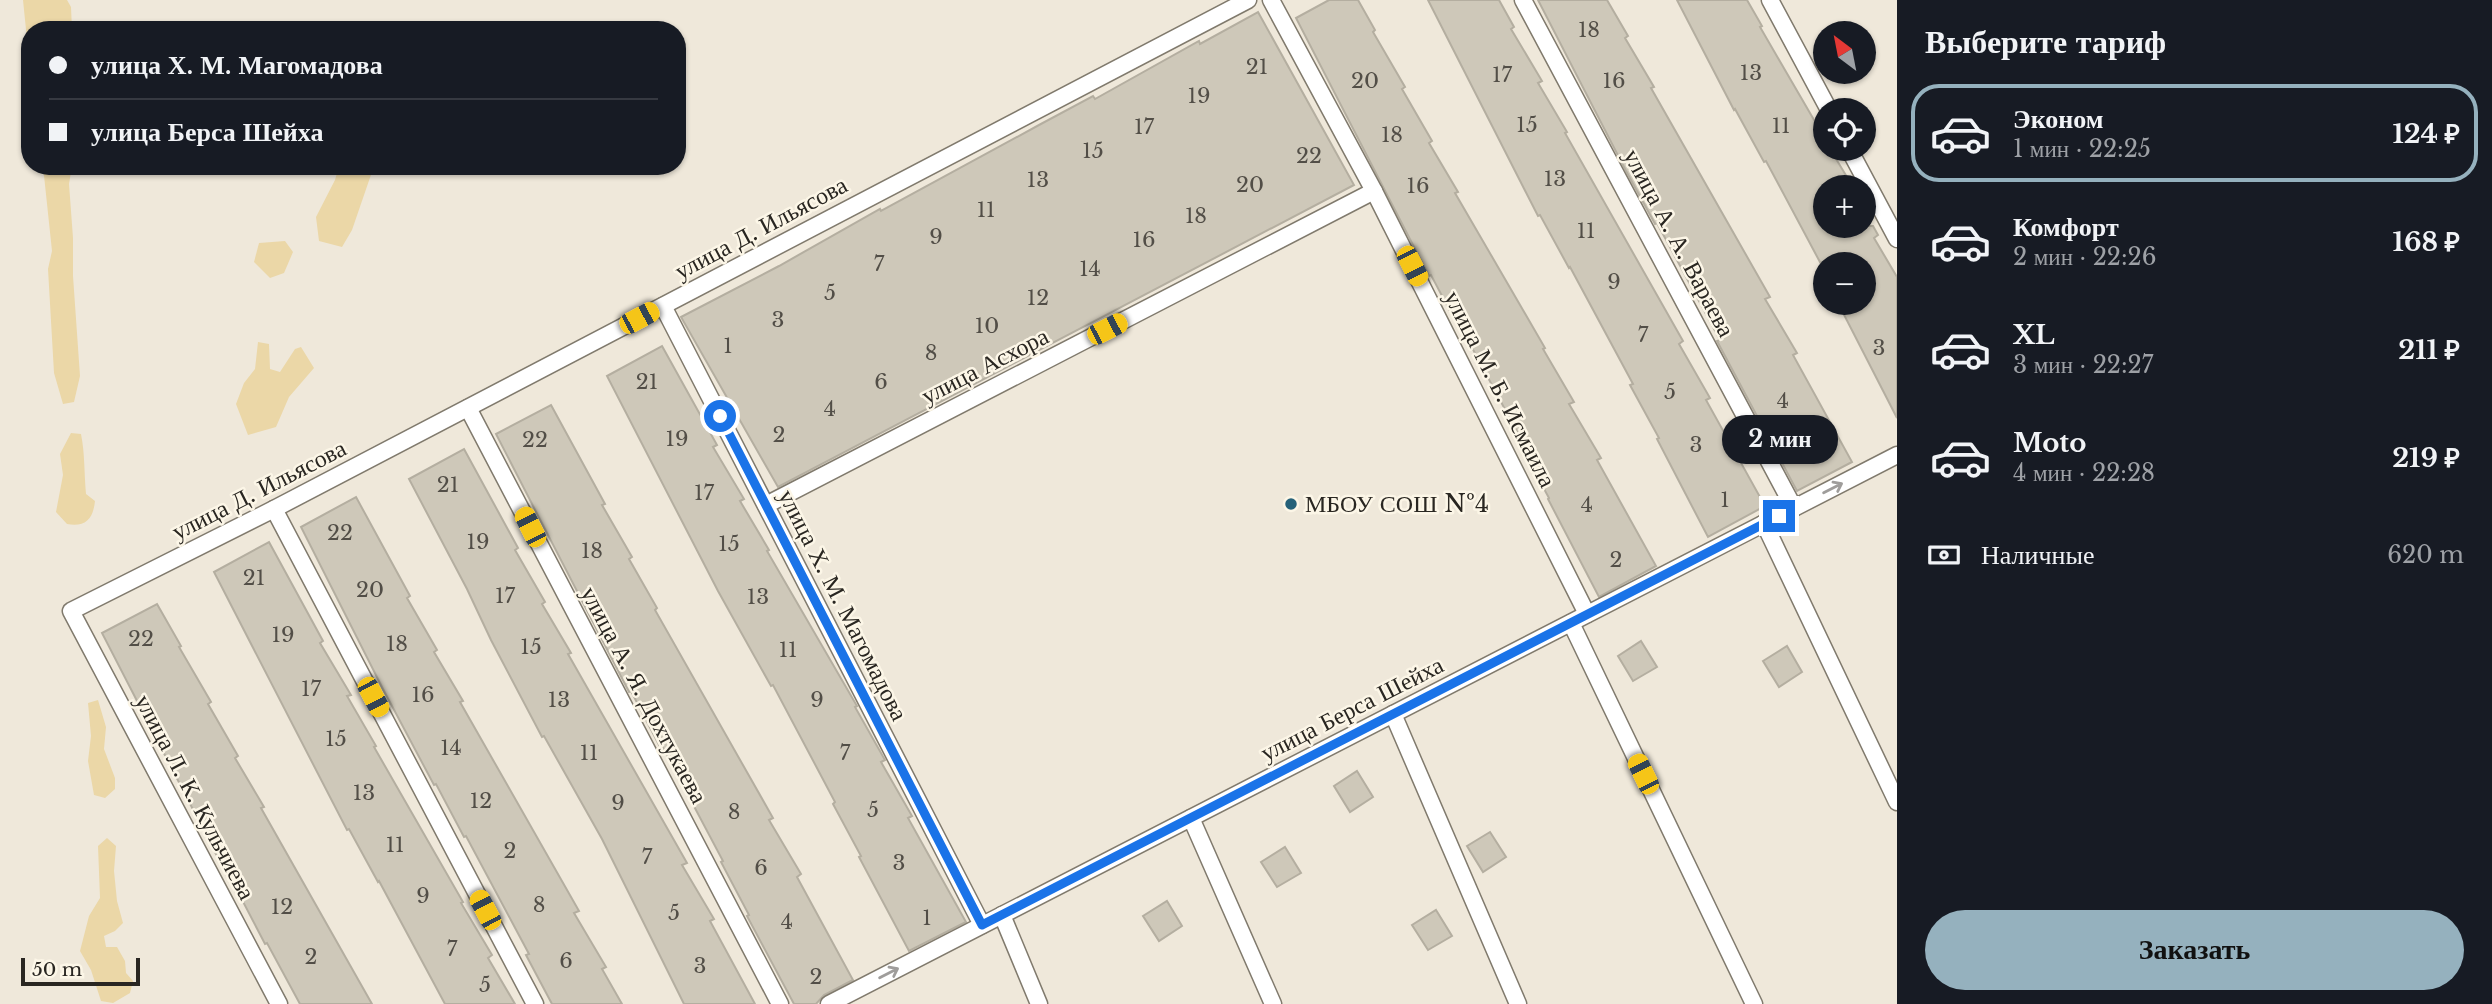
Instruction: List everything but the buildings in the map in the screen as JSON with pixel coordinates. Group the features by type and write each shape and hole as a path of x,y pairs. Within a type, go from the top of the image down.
{"street":[{"name":"улица Д. Ильясова","path":"71,611 274,509 1248,0"},
{"name":"улица М. Б. Исмаила","path":"1271,0 1374,191 1587,614"},
{"name":"улица А. А. Вараева","path":"1523,0 1794,508"},
{"path":"1770,0 1823,98"},
{"path":"1855,161 1897,239"},
{"name":"улица Асхора","path":"766,505 1374,191"},
{"name":"улица Х. М. Магомадова","path":"663,306 982,925"},
{"name":"улица А. Я. Дохтукаева","path":"468,408 780,1004"},
{"name":"улица Берса Шейха","path":"829,1004 1897,455"},
{"path":"274,509 535,1004"},
{"path":"1764,523 1897,802"},
{"name":"улица Л. К. Кульчиева","path":"71,611 279,1004"},
{"path":"1571,623 1754,1004"},
{"path":"1393,714 1518,1004"},
{"path":"1191,818 1273,1004"},
{"path":"1002,915 1039,1004"}],"shaded area":[{"path":"23,0 67,0 71,7 72,21 25,21"},
{"path":"44,175 70,175 73,276 80,376 74,402 63,404 54,373 48,269 52,251"},
{"path":"336,175 371,175 352,230 342,247 319,241 316,217"},
{"path":"285,241 293,252 284,273 270,278 254,262 259,243"},
{"path":"258,342 269,344 270,369 280,372 295,349 301,347 314,368 289,397 276,427 248,435 236,404 244,383 255,369"},
{"path":"71,433 81,434 86,494 95,501 87,521 73,525 67,524 56,512 63,475 60,454"},
{"path":"98,700 106,727 104,749 115,778 115,789 105,798 94,795 88,761 91,736 88,703"},
{"path":"107,838 116,846 114,871 117,901 123,923 104,936 106,947 117,947 125,961 126,973 133,981 130,993 113,1003 101,1001 91,970 80,951 89,916 100,898 98,846"}],"place":[{"name":"МБОУ СОШ №4","path":"1291,504"}],"route":[{"path":"720,416 982,925 1779,516"}]}
